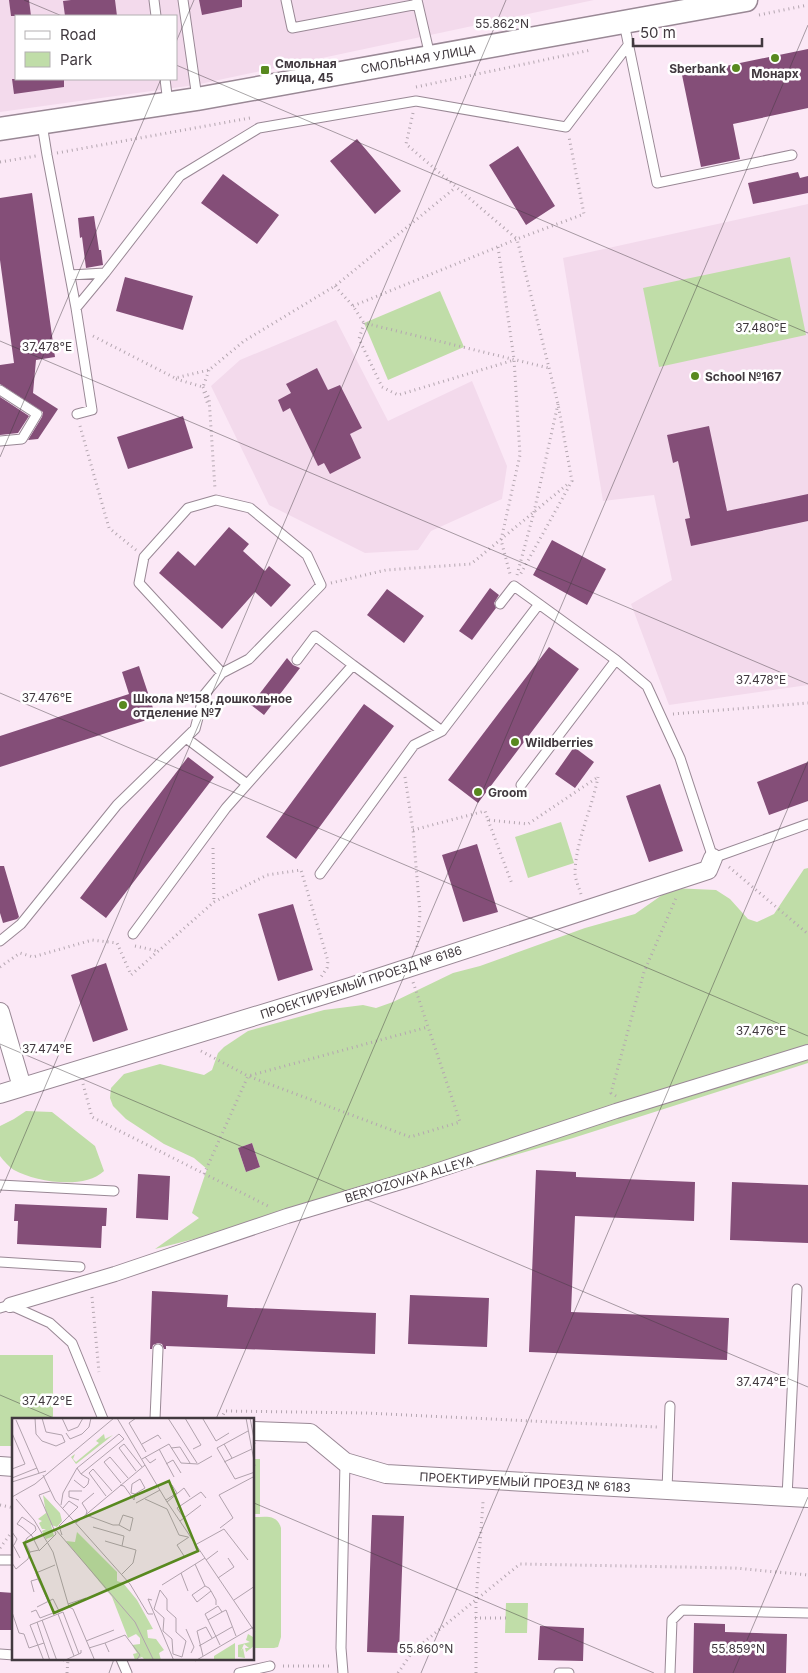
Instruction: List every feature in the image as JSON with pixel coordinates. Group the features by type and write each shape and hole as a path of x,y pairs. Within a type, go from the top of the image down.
{"street":[{"name":"СМОЛЬНАЯ УЛИЦА","path":"0,129 196,99 430,56 626,33 742,5"},
{"name":"ПРОЕКТИРУЕМЫЙ ПРОЕЗД № 6186","path":"0,1094 179,1040 412,966 686,877 711,864"},
{"path":"0,1012 22,1087"},
{"name":"BERYOZOVAYA ALLEYA","path":"5,1306 91,1281 287,1216 421,1176 808,1052"},
{"name":"ПРОЕКТИРУЕМЫЙ ПРОЕЗД № 6183","path":"255,1431 310,1433 346,1462 386,1474 808,1498"}],"lane":[{"path":"154,0 156,15"},
{"path":"183,0 196,99"},
{"path":"286,0 292,28 417,2 430,56"},
{"path":"76,308 106,274 180,176 259,128 416,101 566,127 626,33"},
{"path":"626,33 657,183 792,155"},
{"path":"165,80 168,103"},
{"path":"42,123 76,308 92,410 77,414"},
{"path":"70,275 106,274"},
{"path":"0,390 37,414 22,439 0,441"},
{"path":"0,941 20,924 117,805 195,729 204,695 222,673 248,659 321,585 307,555 250,508 216,500 188,508 144,557 139,583 222,673"},
{"path":"500,604 514,586 616,660 647,686 680,758 711,864 808,824"},
{"path":"320,874 414,745 442,731 538,604"},
{"path":"297,660 315,636 442,731"},
{"path":"521,785 616,660"},
{"path":"133,934 213,826 247,784 353,665"},
{"path":"186,738 247,784"},
{"path":"0,1186 114,1191"},
{"path":"0,1262 80,1267"},
{"path":"787,1497 797,1289"},
{"path":"5,1306 50,1323 72,1343 103,1418"},
{"path":"155,1418 158,1349"},
{"path":"667,1490 670,1406"},
{"path":"343,1670 340,1648 346,1462"},
{"path":"670,1673 672,1620 682,1610 808,1613"},
{"path":"121,1660 127,1673"},
{"path":"239,1673 270,1666"},
{"path":"559,1673 569,1673"}],"path":[{"path":"742,5 808,5"},
{"path":"514,586 572,481 558,404 517,239 406,144 416,101 414,88 599,48"},
{"path":"0,162 258,116"},
{"path":"353,306 517,239 584,214 566,127"},
{"path":"175,378 209,370 244,341 335,286 456,188"},
{"path":"498,247 514,359 520,455 501,540 514,586"},
{"path":"335,286 353,306 364,323 549,368"},
{"path":"364,323 359,339 382,387 398,395 514,359"},
{"path":"79,329 175,378 203,387 209,398 216,500"},
{"path":"203,387 209,370"},
{"path":"514,586 534,512 558,404"},
{"path":"77,414 109,528 144,557"},
{"path":"321,585 386,570 471,564 572,481"},
{"path":"667,708 674,715 808,702"},
{"path":"179,1040 248,1076 410,1137 460,1122 428,1027 412,966 420,912 413,830 403,760"},
{"path":"488,820 528,824 598,776 594,798 579,844 575,874 586,909"},
{"path":"413,830 485,811 512,884"},
{"path":"213,826 214,902"},
{"path":"711,864 729,866 808,934"},
{"path":"0,967 20,953 33,957 92,940 118,943 131,975 214,902 267,875 301,870 322,942"},
{"path":"635,1106 611,1093 644,972 686,877"},
{"path":"248,1076 428,1027"},
{"path":"79,1070 92,1117 287,1216"},
{"path":"204,1174 248,1076"},
{"path":"91,1281 100,1380"},
{"path":"222,1418 225,1411 365,1412 669,1428"},
{"path":"476,1673 476,1601 483,1502"},
{"path":"0,1548 12,1532"},
{"path":"398,1673 413,1651 520,1564 735,1568 808,1575"},
{"path":"476,1618 506,1618"},
{"path":"67,1673 68,1660"},
{"path":"270,1666 343,1670"}],"shaded area":[{"path":"0,0 594,0 195,85 0,112"},
{"name":"School №167","path":"808,204 808,685 669,705 631,604 672,580 654,495 603,501 563,258"},
{"path":"336,320 388,421 472,381 507,466 502,499 431,531 418,550 365,553 269,505 211,386 240,360"}],"green space":[{"path":"790,257 806,335 659,367 643,288"},
{"path":"440,291 464,347 388,380 364,323"},
{"path":"561,822 574,863 528,878 515,837"},
{"path":"808,868 808,1063 573,1138 453,1173 155,1249 199,1218 192,1213 207,1169 194,1158 164,1144 126,1119 113,1106 110,1098 111,1088 124,1074 160,1064 204,1075 212,1070 218,1053 224,1047 248,1031 324,1010 363,1005 376,1008 393,1002 453,973 480,966 585,928 635,914 672,888 716,890 730,899 748,919 757,922 774,914 804,869","holes":["252,1143 260,1167 246,1172 238,1148"]},
{"path":"26,1111 52,1112 95,1146 104,1171 85,1181 60,1182 35,1178 12,1169 0,1156 0,1126"},
{"path":"0,1355 53,1355 53,1418 12,1418 12,1446 0,1446"},
{"path":"255,1459 260,1459 260,1514 255,1514"},
{"path":"255,1517 274,1518 281,1528 281,1637 278,1647 255,1648"},
{"path":"506,1603 528,1603 527,1633 505,1633"}],"building":[{"path":"9,0 29,0 31,15 11,16"},
{"path":"115,0 117,15 65,15 63,1"},
{"path":"199,0 242,0 242,7 202,15"},
{"path":"808,49 808,108 733,124 740,159 701,167 682,75"},
{"path":"12,79 64,80 64,87 14,94"},
{"path":"357,139 401,191 375,214 330,161"},
{"path":"518,146 555,206 526,225 489,165"},
{"path":"798,172 800,178 808,176 808,193 753,204 748,183"},
{"path":"223,174 279,215 257,244 201,203"},
{"path":"32,193 55,357 36,360 33,393 58,409 38,439 28,440 43,412 0,384 0,365 14,363 0,260 0,198"},
{"path":"94,216 103,265 86,268 78,218"},
{"path":"125,277 193,296 183,330 116,311"},
{"path":"317,368 328,390 340,385 362,428 350,434 361,458 330,474 324,463 318,466 290,408 283,412 278,400 291,393 286,384"},
{"path":"0,397 29,416 18,433 0,435"},
{"path":"183,416 193,448 128,469 117,437"},
{"path":"709,426 727,511 808,494 808,521 691,546 685,519 690,518 678,461 673,463 667,435"},
{"path":"229,527 249,544 243,551 265,571 269,566 291,585 271,607 255,592 222,629 159,573 178,551 195,566"},
{"path":"552,540 606,569 587,605 533,575"},
{"path":"490,588 499,595 494,603 496,608 472,640 459,631"},
{"path":"387,589 424,616 404,643 367,615"},
{"path":"549,647 579,669 478,803 448,780"},
{"path":"287,658 293,665 300,668 264,715 251,705"},
{"name":"Школа №158, дошкольное отделение №7","path":"139,666 156,717 0,767 0,736 129,694 122,672"},
{"path":"364,704 394,726 296,859 266,837"},
{"path":"574,747 594,762 575,788 555,774"},
{"path":"188,757 214,777 106,918 80,898"},
{"path":"808,762 808,801 769,815 757,782"},
{"path":"660,784 683,851 649,862 626,796"},
{"path":"477,844 498,912 463,922 442,855"},
{"path":"0,866 4,866 19,917 3,923 0,913"},
{"path":"293,904 313,970 278,981 258,914"},
{"path":"106,963 128,1030 93,1042 71,975"},
{"path":"252,1143 260,1167 246,1172 238,1148"},
{"path":"536,1170 576,1172 576,1177 695,1182 694,1221 575,1216 571,1312 729,1318 727,1360 529,1352"},
{"path":"138,1174 170,1176 168,1220 136,1218"},
{"path":"732,1182 808,1185 808,1243 730,1240"},
{"path":"15,1204 107,1208 106,1226 102,1226 101,1248 17,1244 18,1221 14,1221"},
{"path":"152,1291 228,1295 227,1307 376,1313 375,1354 166,1346 166,1349 164,1349 162,1344 158,1343 150,1349"},
{"path":"410,1295 489,1298 487,1347 408,1344"},
{"path":"372,1515 404,1516 399,1653 367,1652"},
{"path":"0,1592 12,1593 12,1630 0,1630"},
{"path":"694,1623 725,1624 725,1632 787,1634 786,1673 693,1673"},
{"path":"540,1626 584,1628 583,1661 538,1660"}],"place":[{"name":"Монарх","path":"775,58"},
{"name":"Sberbank","path":"736,68"},
{"name":"Смольная улица, 45","path":"265,70"},
{"name":"School №167","path":"695,376"},
{"name":"Школа №158, дошкольное отделение №7","path":"123,705"},
{"name":"Wildberries","path":"515,742"},
{"name":"Groom","path":"478,792"}]}
